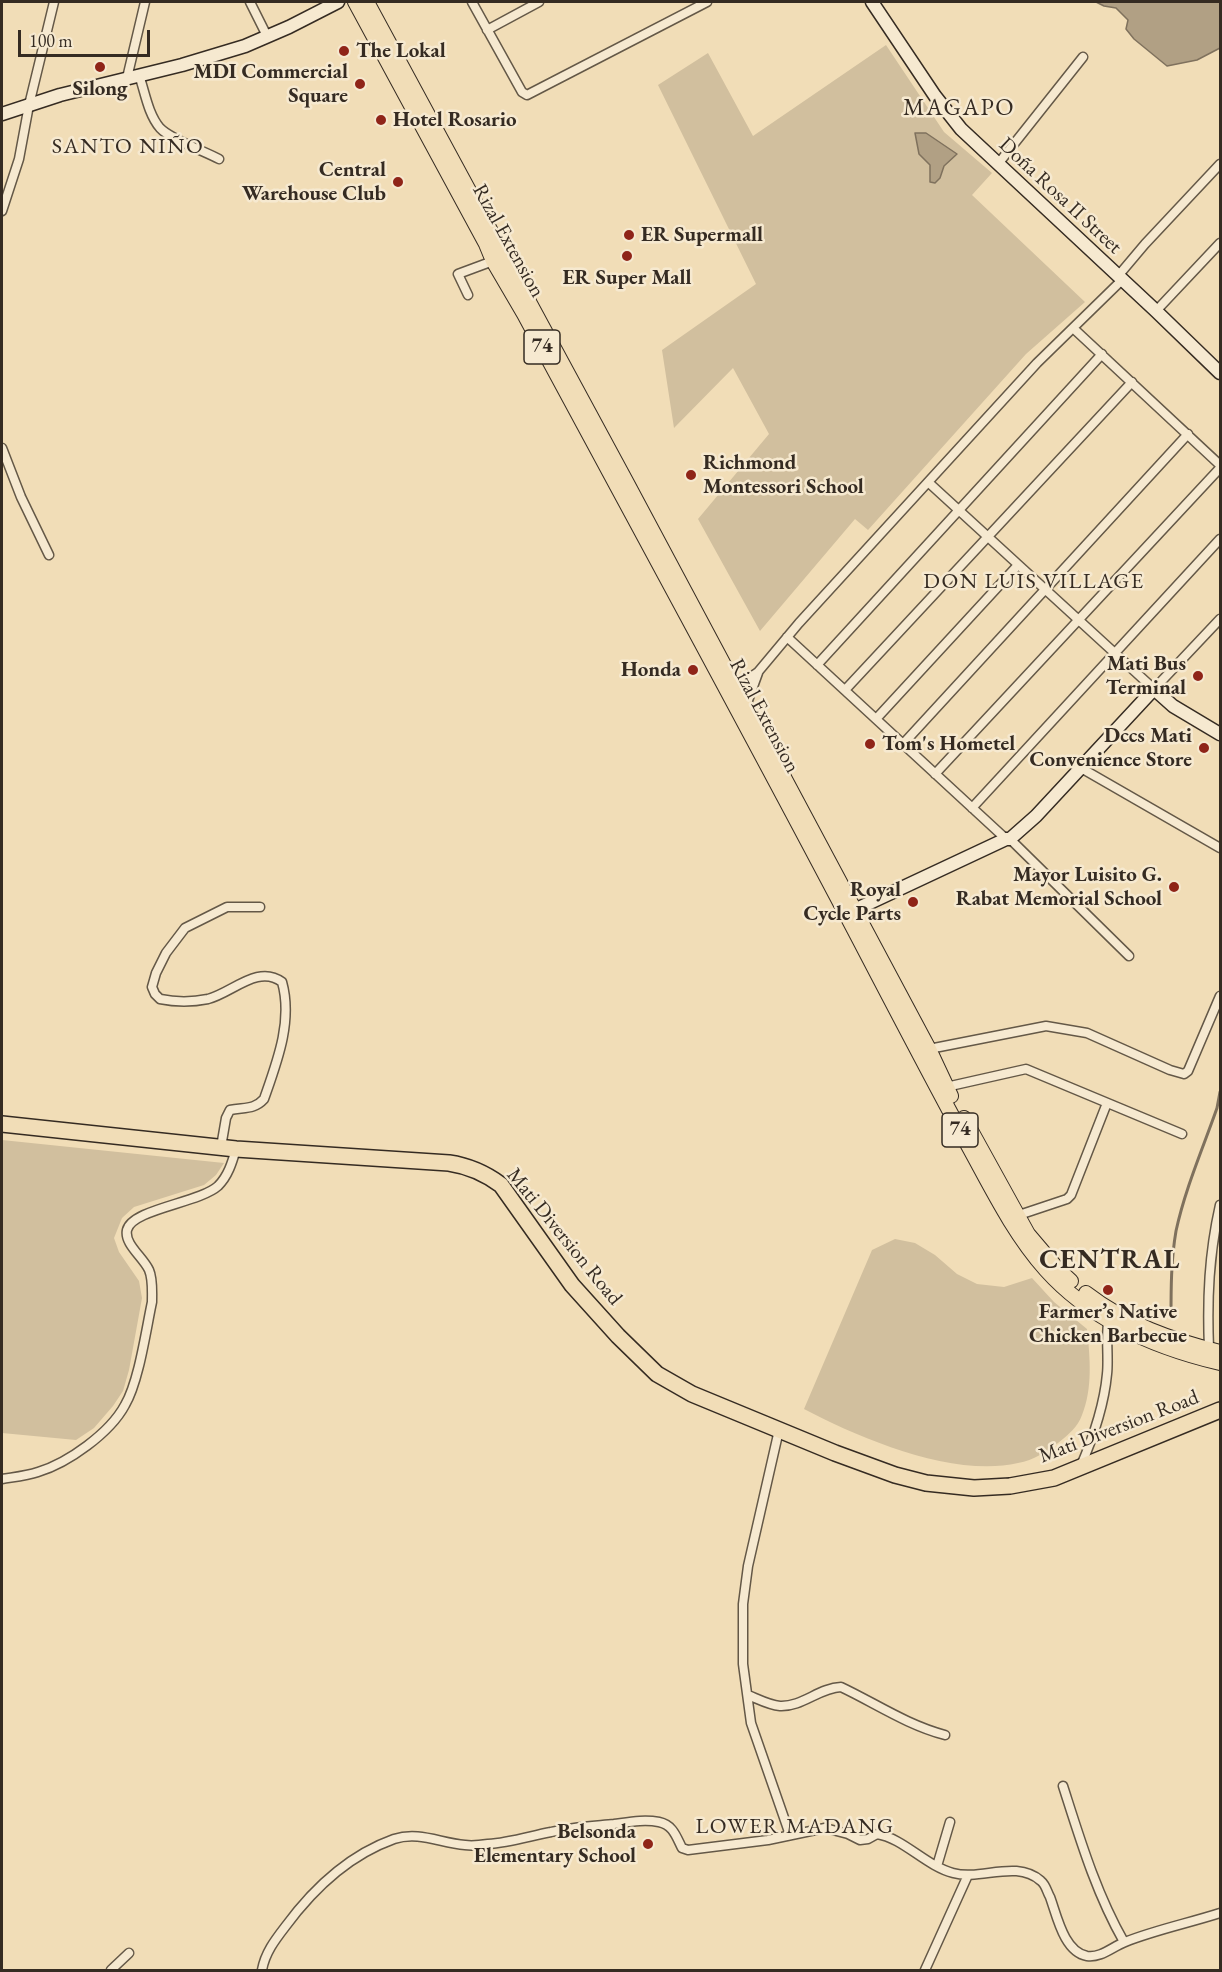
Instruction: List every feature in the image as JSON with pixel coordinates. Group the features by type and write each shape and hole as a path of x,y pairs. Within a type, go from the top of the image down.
{"highway":[{"name":"Mati Diversion Road","path":"2,1124 228,1148 449,1163 474,1168 501,1185 572,1285 618,1336 657,1374 692,1394 895,1475 950,1487 993,1488 1054,1478 1221,1410"}],"main road":[{"name":"Rizal Extension","path":"355,2 486,244 493,261 742,708 850,912 938,1090 1013,1217 1056,1267 1110,1316 1144,1339 1221,1363"},
{"name":"Rizal Extension","path":"367,2 732,690"},
{"name":"Rizal Extension","path":"850,912 929,1049 1013,1217"},
{"name":"Rizal Extension","path":"1110,1316 1168,1337 1215,1350"}],"street":[{"path":"2,211 19,159 29,105 54,2"},
{"path":"145,2 133,76 158,126 166,133 219,159"},
{"path":"250,2 267,36"},
{"path":"2,114 133,76 217,55 267,36 338,2"},
{"path":"472,2 522,92 527,94 707,2"},
{"path":"487,30 539,2"},
{"name":"Doña Rosa II Street","path":"872,2 949,116 976,144 1221,373"},
{"path":"998,164 1083,57"},
{"path":"732,690 758,672 928,482 1037,363 1120,278 1145,244 1221,164"},
{"path":"1156,311 1221,243"},
{"path":"468,295 458,274 493,261"},
{"path":"935,774 1221,466 1073,328"},
{"path":"817,665 1102,354"},
{"path":"845,690 1132,382"},
{"path":"903,744 1188,434"},
{"path":"2,448 21,497 49,555"},
{"path":"928,482 1173,706 1221,734"},
{"path":"972,808 1221,539"},
{"path":"876,719 1018,565"},
{"path":"850,912 1008,839 1028,825 1221,619"},
{"path":"787,637 1008,839 1129,956"},
{"path":"742,708 758,672"},
{"path":"1081,768 1221,848"},
{"path":"2,1479 39,1472 60,1462 83,1448 118,1416 134,1384 152,1302 150,1271 131,1245 127,1236 128,1227 135,1219 202,1196 217,1187 226,1176 228,1148 226,1118 230,1110 251,1108 264,1099 283,1041 286,1007 282,982 276,977 266,975 250,979 207,999 189,1001 160,999 154,994 152,987 166,953 185,928 227,907 260,907"},
{"path":"929,1049 1046,1026 1087,1033 1170,1070 1185,1074 1221,996"},
{"path":"946,1087 1026,1069 1182,1134"},
{"path":"1013,1217 1067,1199 1071,1195 1107,1103"},
{"path":"1215,1350 1208,1317 1210,1260 1221,1205"},
{"path":"1210,1260 1221,1261"},
{"path":"1080,1468 1104,1395 1110,1316"},
{"path":"779,1430 748,1566 743,1604 743,1664 751,1723 790,1835"},
{"path":"748,1695 782,1706 807,1699 833,1687 841,1687 884,1710 945,1735"},
{"path":"1063,1786 1092,1875 1112,1922 1124,1942"},
{"path":"262,1971 266,1956 274,1941 318,1887 339,1869 391,1840 405,1836 419,1836 465,1845 489,1844 567,1829 641,1820 667,1824 674,1830 682,1848 688,1850 768,1840 825,1828 860,1840 877,1834 889,1836 902,1846 952,1873 968,1875 998,1871 1027,1874 1044,1883 1067,1940 1080,1954 1098,1956 1124,1942 1221,1914"},
{"path":"937,1866 950,1822"},
{"path":"927,1968 968,1875"},
{"path":"111,1971 129,1953"}],"shaded area":[{"path":"1096,2 1220,2 1220,48 1197,60 1167,66 1134,39 1126,29 1128,20 1116,8"},
{"path":"886,45 944,132 992,173 972,195 1085,302 1026,354 868,530 855,519 760,631 698,519 769,434 733,368 674,428 662,350 756,284 658,85 708,53 753,136"},
{"path":"915,133 926,133 957,154 944,166 940,178 935,183 930,182 930,165 919,154"},
{"path":"2,1140 224,1163 216,1175 204,1185 134,1207 122,1218 114,1238 119,1252 139,1281 142,1298 129,1370 123,1391 113,1406 94,1428 76,1440 2,1433"},
{"path":"895,1239 915,1243 935,1255 957,1274 977,1284 1004,1287 1032,1278 1054,1302 1087,1329 1090,1361 1088,1394 1080,1419 1058,1443 1035,1458 1024,1462 993,1466 966,1465 908,1453 852,1432 804,1409 872,1250"}],"waterway":[{"path":"1171,1318 1172,1264 1176,1231 1189,1184 1217,1108 1220,1092"}],"place":[{"name":"The Lokal","path":"344,51"},
{"name":"Silong","path":"100,67"},
{"name":"MDI Commercial Square","path":"360,84"},
{"name":"Hotel Rosario","path":"381,120"},
{"name":"Central Warehouse Club","path":"398,182"},
{"name":"ER Supermall","path":"629,235"},
{"name":"ER Super Mall","path":"627,256"},
{"name":"Richmond Montessori School","path":"691,475"},
{"name":"Honda","path":"693,670"},
{"name":"Mati Bus Terminal","path":"1198,676"},
{"name":"Tom's Hometel","path":"870,744"},
{"name":"Dccs Mati Convenience Store","path":"1204,748"},
{"name":"Mayor Luisito G. Rabat Memorial School","path":"1174,887"},
{"name":"Royal Cycle Parts","path":"913,902"},
{"name":"Farmer’s Native Chicken Barbecue","path":"1108,1290"},
{"name":"Belsonda Elementary School","path":"648,1844"}],"district":[{"name":"MAGAPO","path":"959,108"},
{"name":"SANTO NIÑO","path":"128,147"},
{"name":"DON LUIS VILLAGE","path":"1034,582"},
{"name":"CENTRAL","path":"1110,1261"},
{"name":"LOWER MADANG","path":"795,1827"}]}
